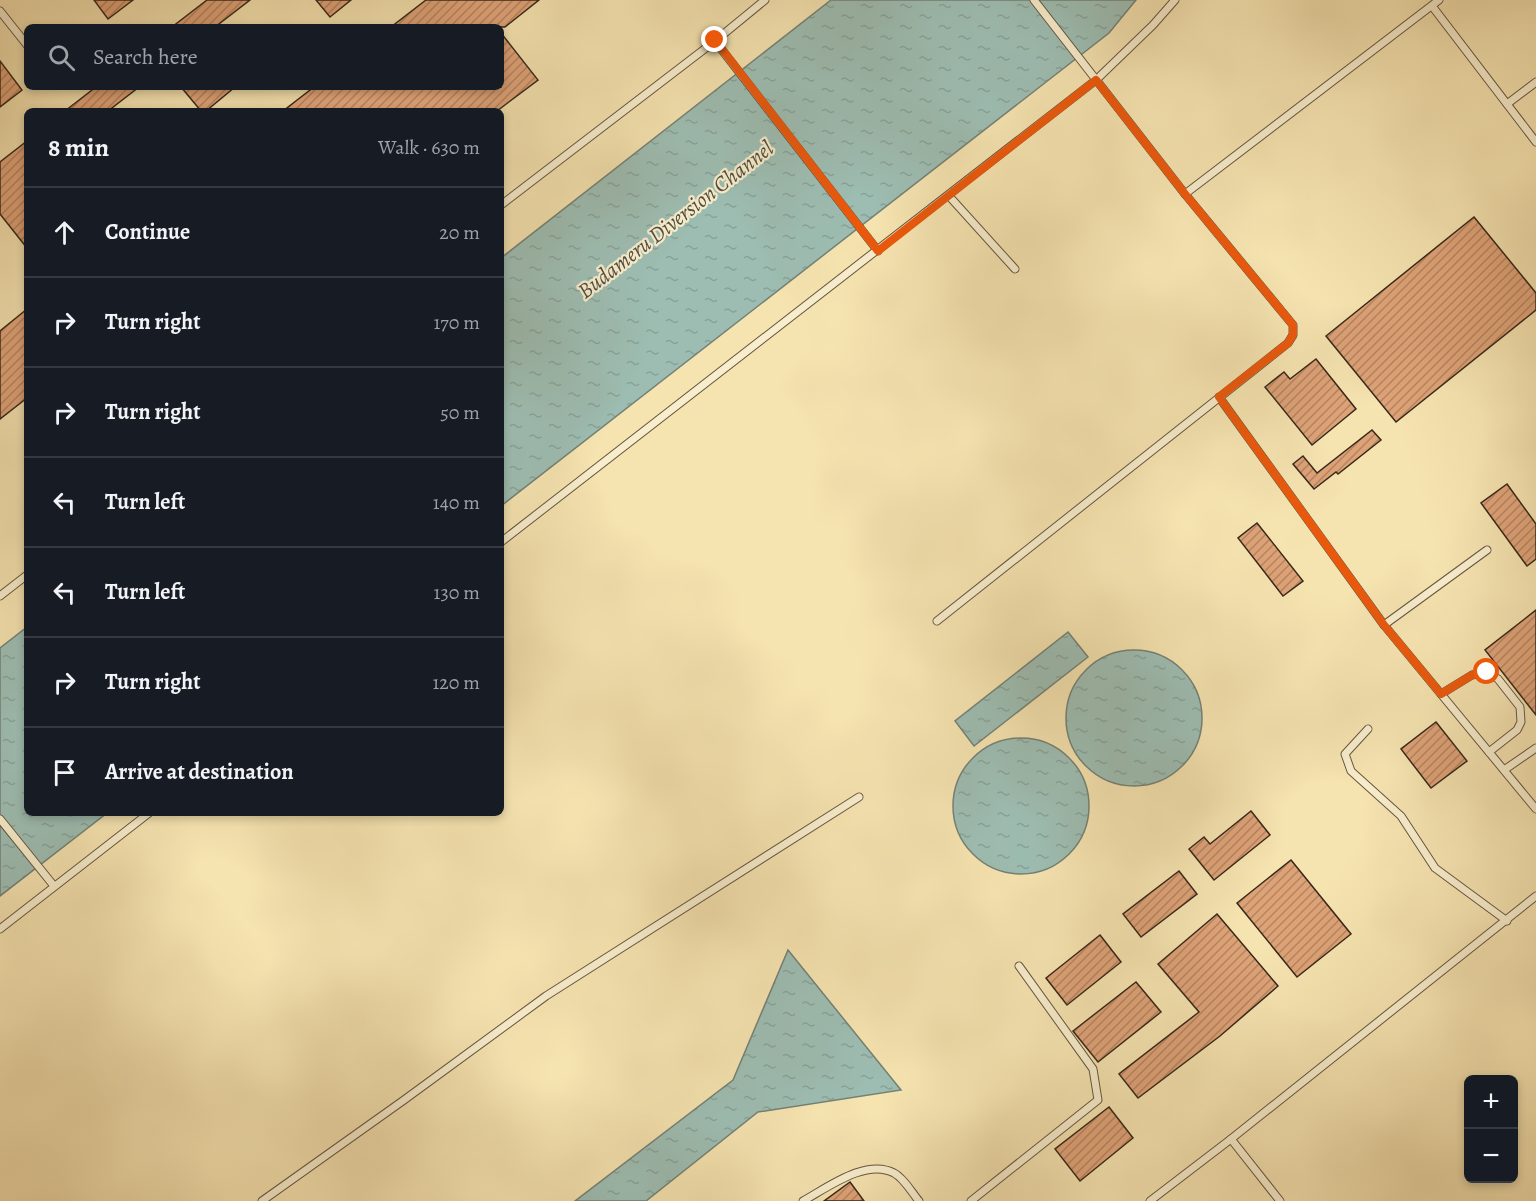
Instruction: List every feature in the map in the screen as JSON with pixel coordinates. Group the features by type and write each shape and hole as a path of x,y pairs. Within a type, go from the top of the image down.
{"lane":[{"path":"504,203 765,0"},
{"path":"937,621 1288,343 1293,335 1293,325 1185,194 1034,0"},
{"path":"504,540 1096,80 1153,25 1175,0"},
{"path":"1185,194 1439,0"},
{"path":"1432,6 1536,142"},
{"path":"0,11 24,41"},
{"path":"715,40 878,251"},
{"path":"1507,104 1536,82"},
{"path":"949,196 1016,269"},
{"path":"1219,397 1384,625 1536,809"},
{"path":"1384,625 1487,550"},
{"path":"0,596 24,576"},
{"path":"1441,694 1472,675 1487,672 1498,679 1520,707 1521,722 1517,730 1489,752"},
{"path":"1368,729 1345,754 1351,771 1401,816 1435,868 1507,921"},
{"path":"1504,770 1536,748"},
{"path":"262,1201 546,996 859,797"},
{"path":"0,929 145,816"},
{"path":"0,819 54,886"},
{"path":"1150,1201 1536,896"},
{"path":"971,1201 1098,1100 1093,1069 1019,966"},
{"path":"1231,1139 1280,1201"},
{"path":"803,1201 861,1170 895,1173 919,1201"}],"water":[{"name":"Budameru Diversion Channel","path":"831,0 1136,0 1109,33 504,504 504,256"},
{"path":"24,629 24,816 103,816 0,896 0,648"},
{"path":"1068,632 1088,657 974,746 955,721"},
{"path":"1134,650 1160,655 1182,670 1197,692 1202,718 1197,744 1182,766 1160,781 1134,786 1108,781 1086,766 1071,744 1066,718 1071,692 1086,670 1108,655"},
{"path":"1021,738 1047,743 1069,758 1084,780 1089,806 1084,832 1069,854 1047,869 1021,874 995,869 973,854 958,832 953,806 958,780 973,758 995,743"},
{"path":"788,950 901,1090 758,1112 646,1201 575,1201 733,1080"}],"building":[{"path":"94,0 133,0 108,19"},
{"path":"207,0 250,0 219,24 176,24"},
{"path":"316,0 351,0 330,17"},
{"path":"426,0 539,0 505,27 504,24 395,24"},
{"path":"504,37 538,80 501,108 287,108 310,90 504,90"},
{"path":"0,61 22,90 0,107"},
{"path":"92,90 135,90 112,108 69,108"},
{"path":"184,90 231,90 210,108 198,108"},
{"path":"24,143 24,244 0,214 0,162"},
{"path":"1474,217 1536,293 1536,310 1396,422 1326,336"},
{"path":"24,311 24,400 0,419 0,331"},
{"path":"1316,359 1356,409 1312,445 1265,387 1284,372 1290,379"},
{"path":"1372,430 1381,440 1338,474 1336,472 1314,489 1293,464 1303,456 1317,473"},
{"path":"1507,484 1536,524 1536,559 1527,566 1481,503"},
{"path":"1257,523 1303,581 1283,596 1238,538"},
{"path":"1536,610 1536,715 1485,650"},
{"path":"1436,722 1467,761 1431,788 1401,749"},
{"path":"1251,811 1270,835 1214,880 1189,849 1204,837 1210,844"},
{"path":"1291,860 1351,934 1297,977 1237,903"},
{"path":"1179,871 1197,894 1141,937 1123,914"},
{"path":"1217,914 1278,986 1220,1036 1138,1098 1119,1074 1199,1012 1158,964"},
{"path":"1100,935 1121,962 1067,1005 1046,978"},
{"path":"1136,982 1161,1012 1098,1062 1073,1031"},
{"path":"1109,1107 1133,1138 1080,1181 1055,1149"},
{"path":"850,1182 864,1201 824,1201"}],"route":[{"path":"715,40 878,251 1096,80 1185,194 1293,325 1293,335 1288,343 1219,397 1384,625 1441,694 1472,675 1487,672"}]}
